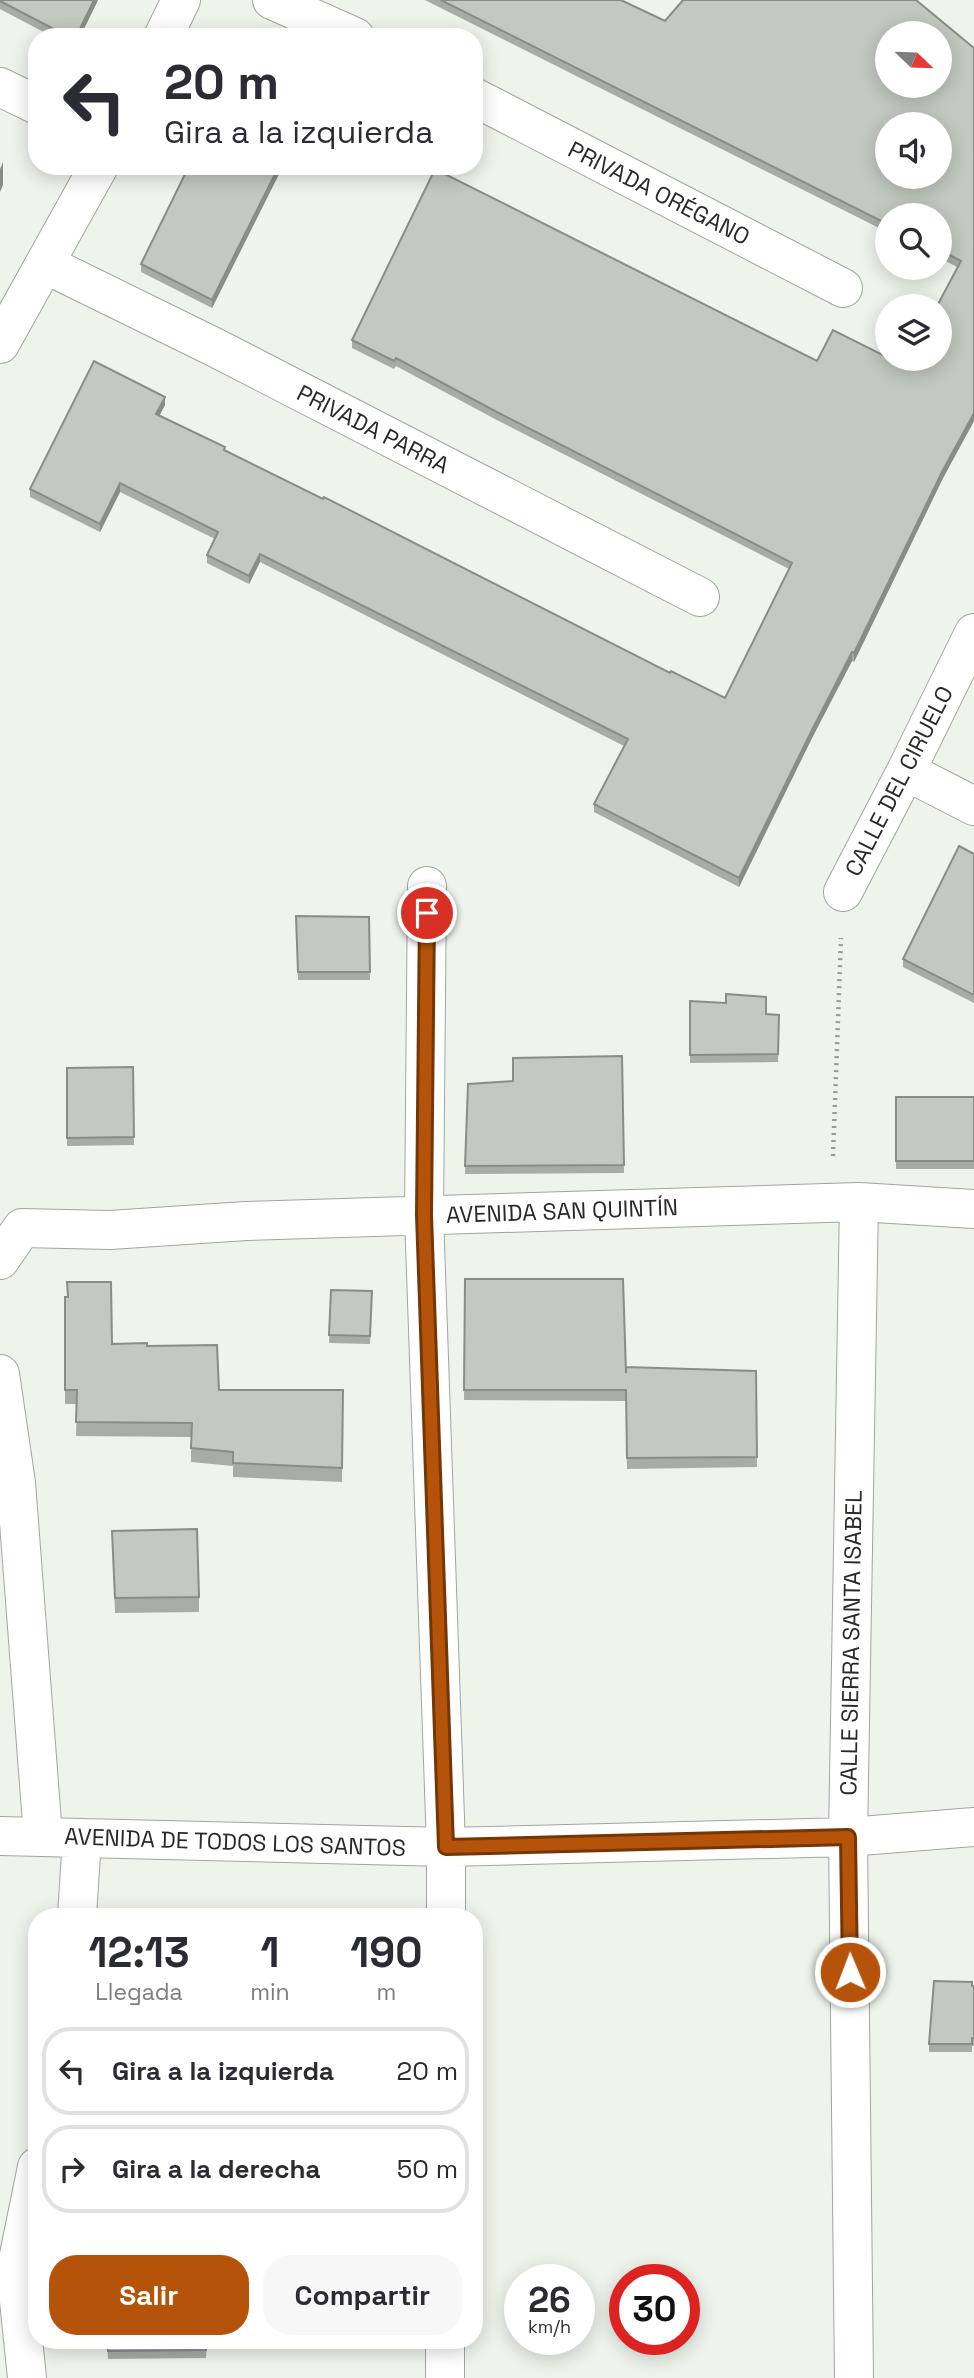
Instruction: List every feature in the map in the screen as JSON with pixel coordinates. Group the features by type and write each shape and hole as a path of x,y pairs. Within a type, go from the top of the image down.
{"street":[{"path":"167,28 181,0"},
{"path":"272,0 335,28"},
{"path":"0,87 28,101"},
{"name":"PRIVADA ORÉGANO","path":"483,102 843,288"},
{"path":"0,344 94,175"},
{"name":"PRIVADA PARRA","path":"45,264 700,597"},
{"name":"CALLE DEL CIRUELO","path":"843,892 974,633"},
{"path":"906,771 974,806"},
{"path":"427,886 424,1215 446,1908"},
{"name":"AVENIDA SAN QUINTÍN","path":"0,1260 11,1223 110,1230 246,1221 845,1202 974,1209"},
{"name":"CALLE SIERRA SANTA ISABEL","path":"845,1202 854,2378"},
{"path":"0,1374 19,1511 43,1836"},
{"name":"AVENIDA DE TODOS LOS SANTOS","path":"0,1836 446,1847 848,1837 974,1827"},
{"path":"78,1908 82,1838"},
{"path":"27,2378 18,2291 19,2255 28,2211"},
{"path":"445,2349 445,2378"}],"path":[{"path":"843,892 845,1202"}],"building":[{"path":"94,0 80,28 52,28 0,1"},
{"path":"441,0 621,0 665,21 683,0 916,0 941,21 875,21 875,98 952,98 952,30 974,48 974,413 739,878 594,804 628,739 260,554 249,576 207,555 218,532 120,483 100,524 30,489 94,361 165,397 156,414 670,673 671,671 725,698 792,563 396,358 394,361 352,340 432,175 447,175 817,361 833,330 875,351 875,371 952,371 952,294 943,294 961,261 952,256 952,203 875,203 875,218"},
{"path":"185,175 274,175 212,300 141,264"},
{"path":"959,846 974,854 974,995 903,959"},
{"path":"296,916 369,917 370,972 298,972"},
{"path":"726,994 766,997 766,1014 779,1015 778,1054 690,1055 690,1001 726,1003"},
{"path":"622,1056 624,1165 465,1166 468,1084 513,1081 513,1058"},
{"path":"133,1067 134,1137 67,1138 67,1068"},
{"path":"896,1097 974,1097 974,1161 896,1161"},
{"path":"465,1279 623,1279 626,1373 626,1367 756,1371 757,1457 627,1458 626,1390 464,1390"},
{"path":"67,1282 111,1282 112,1344 217,1345 219,1390 343,1390 342,1468 233,1463 233,1452 191,1448 192,1423 76,1422 77,1390 65,1390"},
{"path":"331,1290 372,1291 370,1336 329,1335"},
{"path":"197,1529 199,1597 115,1598 112,1531"},
{"path":"934,1981 972,1982 972,2044 929,2044"},
{"path":"108,2349 206,2349 206,2350"}],"route":[{"path":"427,913 424,1215 446,1847 848,1837 850,1972"}]}
